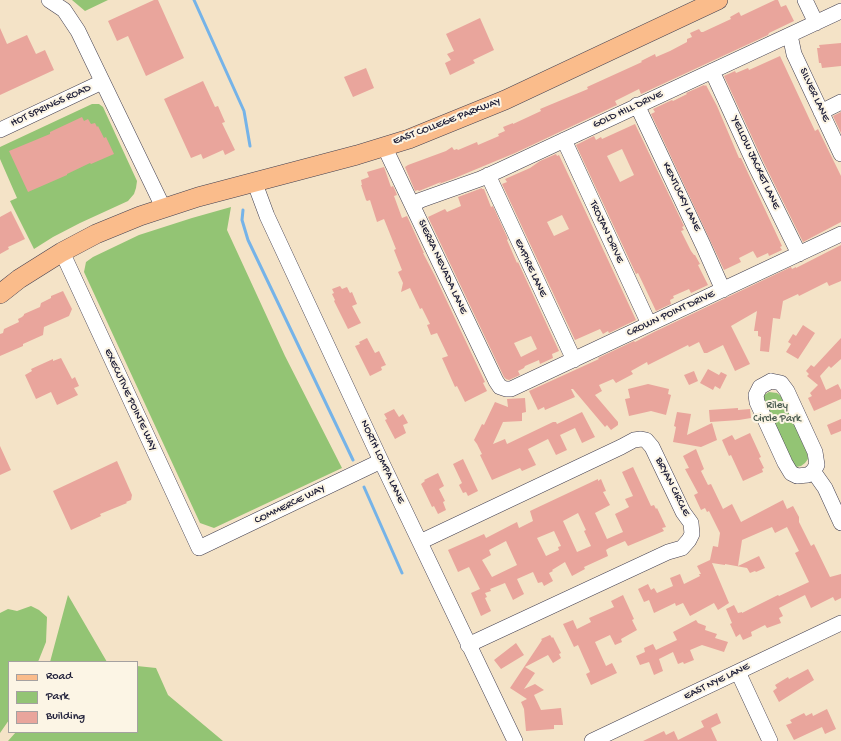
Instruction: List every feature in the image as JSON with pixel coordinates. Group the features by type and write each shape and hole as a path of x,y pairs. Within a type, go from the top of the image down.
{"main road":[{"name":"EAST COLLEGE PARKWAY","path":"0,294 20,279 62,252 113,227 163,207 384,146 430,131 505,100 718,0"}],"street":[{"path":"50,0 64,10 78,31 163,207"},
{"path":"805,0 816,23"},
{"name":"GOLD HILL DRIVE","path":"412,204 488,175 841,11"},
{"name":"SILVER LANE","path":"790,35 794,54 841,154"},
{"name":"YELLOW JACKET LANE","path":"712,71 755,165 799,254"},
{"name":"HOT SPRINGS ROAD","path":"0,130 102,82"},
{"path":"822,112 841,102"},
{"name":"KENTUCKY LANE","path":"637,105 703,244 723,290"},
{"name":"TROJAN DRIVE","path":"564,140 649,324"},
{"name":"SIERRA NEVADA LANE","path":"384,146 500,387"},
{"name":"EMPIRE LANE","path":"488,175 574,360"},
{"name":"NORTH LOMPA LANE","path":"254,181 267,216 381,461 515,741"},
{"name":"CROWN POINT DRIVE","path":"500,387 511,389 841,234"},
{"name":"EXECUTIVE POINTE WAY","path":"62,252 199,548"},
{"path":"771,381 781,383 787,391 815,452 817,465 813,471 808,475 797,476 791,473 785,464 757,402 756,395 763,384 771,381"},
{"name":"BRYAN CIRCLE","path":"420,542 614,451 634,440 641,439 646,440 652,447 683,512 691,523 692,534 682,548 668,552 468,645"},
{"name":"COMMERCE WAY","path":"199,548 381,461"},
{"path":"813,471 825,488 841,523"},
{"name":"EAST NYE LANE","path":"592,741 610,737 738,672 841,623"},
{"path":"738,672 770,741"}],"green space":[{"path":"72,0 108,0 85,11"},
{"path":"92,104 99,104 103,107 137,181 134,194 128,201 80,223 34,249 10,201 17,198 0,159 0,147"},
{"path":"231,207 227,230 285,356 342,468 214,528 200,523 84,272 86,262 93,257 139,235"},
{"name":"Riley Circle Park","path":"769,392 777,393 782,397 807,453 808,459 801,466 796,467 791,465 762,399 764,395"},
{"path":"68,595 106,661 50,661"},
{"path":"31,606 39,610 47,617 46,642 38,661 8,661 8,721 0,733 0,613 8,609 17,611"},
{"path":"138,666 156,668 168,695 223,741 8,741 15,733 138,733"}],"building":[{"path":"154,0 158,0 184,58 146,76 128,36 117,41 108,21"},
{"path":"778,0 781,7 786,5 794,21 769,33 768,35 641,94 639,89 615,101 617,105 515,153 455,178 419,191 415,191 405,167 408,165 446,151 452,147 454,150 458,150 477,142 478,145 499,136 498,134 505,131 503,127 513,124 541,111 540,109 588,89 587,87 642,62 641,61 655,54 656,57 687,42 687,39 692,37 690,33 699,29 703,32 731,19 730,17 739,12 741,16"},
{"path":"480,18 494,50 473,60 475,63 450,75 445,63 451,60 447,54 454,51 446,34"},
{"path":"0,28 7,44 27,35 36,54 45,50 54,70 0,95"},
{"path":"841,43 841,66 822,68 821,63 819,63 817,48 820,48 819,45"},
{"path":"780,56 815,131 818,129 841,176 841,222 803,242 763,161 724,76 735,71 736,73 748,68 749,70"},
{"path":"366,68 374,88 353,97 344,77"},
{"path":"203,81 215,107 218,106 225,122 222,123 235,150 225,155 223,150 203,159 201,154 191,158 164,99"},
{"path":"706,85 717,106 739,158 741,158 782,246 780,247 782,250 769,256 768,253 757,258 753,251 739,258 741,262 724,270 651,114 655,112 653,109 672,100 673,101"},
{"path":"841,112 841,133 833,116"},
{"path":"82,117 84,121 88,119 91,124 95,123 97,127 98,126 104,138 106,137 114,154 91,164 90,163 28,192 9,151 50,134 50,132"},
{"path":"635,124 684,226 682,227 684,230 681,231 691,251 700,264 698,265 708,285 691,293 689,289 673,296 674,298 670,300 671,304 656,311 638,273 636,274 576,145 594,136 596,140 601,137 602,139","holes":["622,149 634,175 620,182 607,156"]},
{"path":"556,154 557,156 559,155 636,320 609,333 608,331 603,334 600,329 575,340 502,184 507,182 505,179 530,168 540,161","holes":["562,215 569,229 554,236 547,222"]},
{"path":"384,167 391,187 393,186 397,195 394,196 402,218 407,216 423,253 485,382 483,383 487,391 465,402 457,386 455,387 442,358 448,356 437,333 431,335 427,325 430,324 422,308 420,309 410,288 401,292 403,283 398,272 402,270 394,250 396,249 384,219 377,222 370,200 366,200 361,185 361,180 369,177 367,172"},
{"path":"482,188 484,189 491,207 493,206 517,263 518,262 559,351 552,354 553,358 540,364 539,360 525,366 518,371 520,375 509,380 504,377 428,217 445,209 447,212 461,206 458,197","holes":["531,336 537,349 521,357 514,343"]},
{"path":"11,211 25,239 8,247 9,249 0,254 0,217"},
{"path":"841,245 841,281 829,286 827,282 799,296 798,294 783,301 780,319 773,318 769,352 760,351 761,337 758,336 758,331 754,331 757,311 731,326 750,364 735,371 723,345 704,353 699,342 689,347 688,345 648,365 647,362 631,371 633,374 616,383 613,379 599,385 602,391 595,395 618,422 618,425 611,430 607,425 605,427 573,389 571,389 575,397 545,410 544,407 538,410 529,391 791,267 792,269 796,268"},
{"path":"340,286 342,289 347,287 350,293 352,292 357,304 352,306 361,323 348,329 332,294 334,293 332,289"},
{"path":"63,291 72,309 69,316 44,327 43,335 0,356 0,334 3,333 4,329 19,322 18,319 24,314 40,307 41,303 51,298 51,296"},
{"path":"803,325 815,333 798,359 786,352 791,344 788,342 793,334 796,336"},
{"path":"367,338 375,353 379,351 386,365 381,367 382,370 370,376 355,346"},
{"path":"841,338 841,359 831,368 829,366 820,376 826,390 838,384 841,390 841,399 814,411 808,398 812,396 810,393 818,385 807,376 809,374 806,371 811,365 814,367"},
{"path":"61,358 72,379 75,377 79,386 74,388 78,395 57,405 51,392 36,399 25,375 32,371 31,369 53,359 53,361"},
{"path":"708,369 719,375 721,372 727,375 720,389 715,386 713,390 700,383"},
{"path":"694,371 698,381 689,385 684,375"},
{"path":"648,384 669,389 668,394 671,395 666,415 651,411 629,416 625,399 630,398 628,389"},
{"path":"525,398 526,412 522,413 522,421 503,422 493,444 505,439 507,444 553,422 556,422 557,424 582,412 595,437 582,443 575,428 560,435 567,450 556,455 548,439 528,449 536,465 522,471 520,468 492,480 480,455 482,454 474,440 482,424 484,425 495,402 508,407 507,399"},
{"path":"738,408 738,410 750,409 751,418 710,422 709,410"},
{"path":"394,409 399,417 403,414 408,423 403,425 406,433 395,439 385,420 387,419 384,414"},
{"path":"677,412 691,414 687,435 712,423 717,440 701,447 673,442"},
{"path":"841,419 841,431 831,435 827,425"},
{"path":"750,433 761,457 759,458 764,468 762,469 763,472 743,481 722,440 732,435 735,440"},
{"path":"0,446 11,470 0,475"},
{"path":"696,449 704,469 701,471 708,485 711,484 723,509 732,504 741,522 783,500 787,509 793,506 811,546 814,544 830,577 841,574 841,598 835,601 833,597 811,608 805,595 779,608 783,616 779,618 781,623 767,628 765,625 751,632 752,636 743,640 740,634 736,637 730,624 732,623 726,609 734,605 738,613 742,613 778,595 779,596 809,582 795,553 799,551 787,527 775,533 772,527 742,540 738,566 759,556 765,568 750,573 747,568 712,563 729,603 718,610 714,603 690,616 683,603 676,606 675,603 654,613 649,600 644,602 638,589 648,584 651,590 654,588 657,593 673,586 670,578 680,574 684,584 700,576 699,574 701,574 697,566 710,560 713,546 718,547 720,533 709,511 707,512 705,508 701,510 694,495 698,493 685,469 689,468 683,456"},
{"path":"463,459 478,491 468,496 466,492 463,493 459,485 462,483 453,464"},
{"path":"117,461 132,495 131,500 100,514 101,516 71,530 53,491"},
{"path":"633,467 651,506 654,505 656,509 657,508 666,527 662,528 664,531 628,546 625,541 609,548 606,550 608,556 584,567 585,569 572,576 565,562 549,573 553,581 544,586 542,582 538,583 533,572 517,579 524,594 513,600 505,583 490,589 491,591 485,593 487,597 485,598 491,611 481,616 471,593 480,589 469,567 458,572 448,550 484,534 486,538 517,522 519,528 533,521 530,511 598,479 598,481 601,479 606,491 603,492 610,505 595,513 607,539 623,532 615,514 629,507 625,499 633,496 622,472","holes":["578,513 586,530 584,531 591,546 577,552 563,521","554,531 561,546 558,547 559,550 546,556 537,538","506,541 517,565 492,577 482,560 491,555 489,550"]},
{"path":"438,473 444,486 439,489 445,501 443,502 446,510 438,514 434,506 432,507 421,484 425,481 424,480"},
{"path":"623,595 634,619 632,620 637,630 621,639 622,642 615,645 610,635 595,642 606,666 612,663 617,673 591,685 586,674 590,672 578,645 574,647 563,624 573,620 577,629 591,622 589,618 614,607 611,601"},
{"path":"696,620 698,623 706,626 705,630 717,634 715,638 728,642 724,652 702,645 690,650 694,660 684,664 683,662 678,664 673,652 659,659 663,671 654,675 649,662 640,665 636,656 645,652 644,648 653,644 656,650 677,640 673,632"},
{"path":"550,635 552,638 553,637 561,653 559,654 561,658 553,663 548,655 525,667 535,673 524,689 535,684 544,690 534,695 541,710 561,708 563,725 554,725 554,729 526,731 524,709 521,702 527,699 510,688 542,640 541,639"},
{"path":"516,643 524,655 501,669 494,660"},
{"path":"808,669 814,680 779,702 773,691 777,688 775,685 788,677 789,679"},
{"path":"827,709 836,729 825,734 822,727 794,740 786,725 792,723 790,720 804,713 806,716 812,713 813,716"},
{"path":"717,713 721,723 711,728 717,741 643,741 664,731 666,735 674,731 678,740 704,727 701,721"}],"waterway":[{"path":"194,0 244,111 250,146"},
{"path":"243,210 242,220 248,240 353,460"},
{"path":"364,487 402,573"}]}
